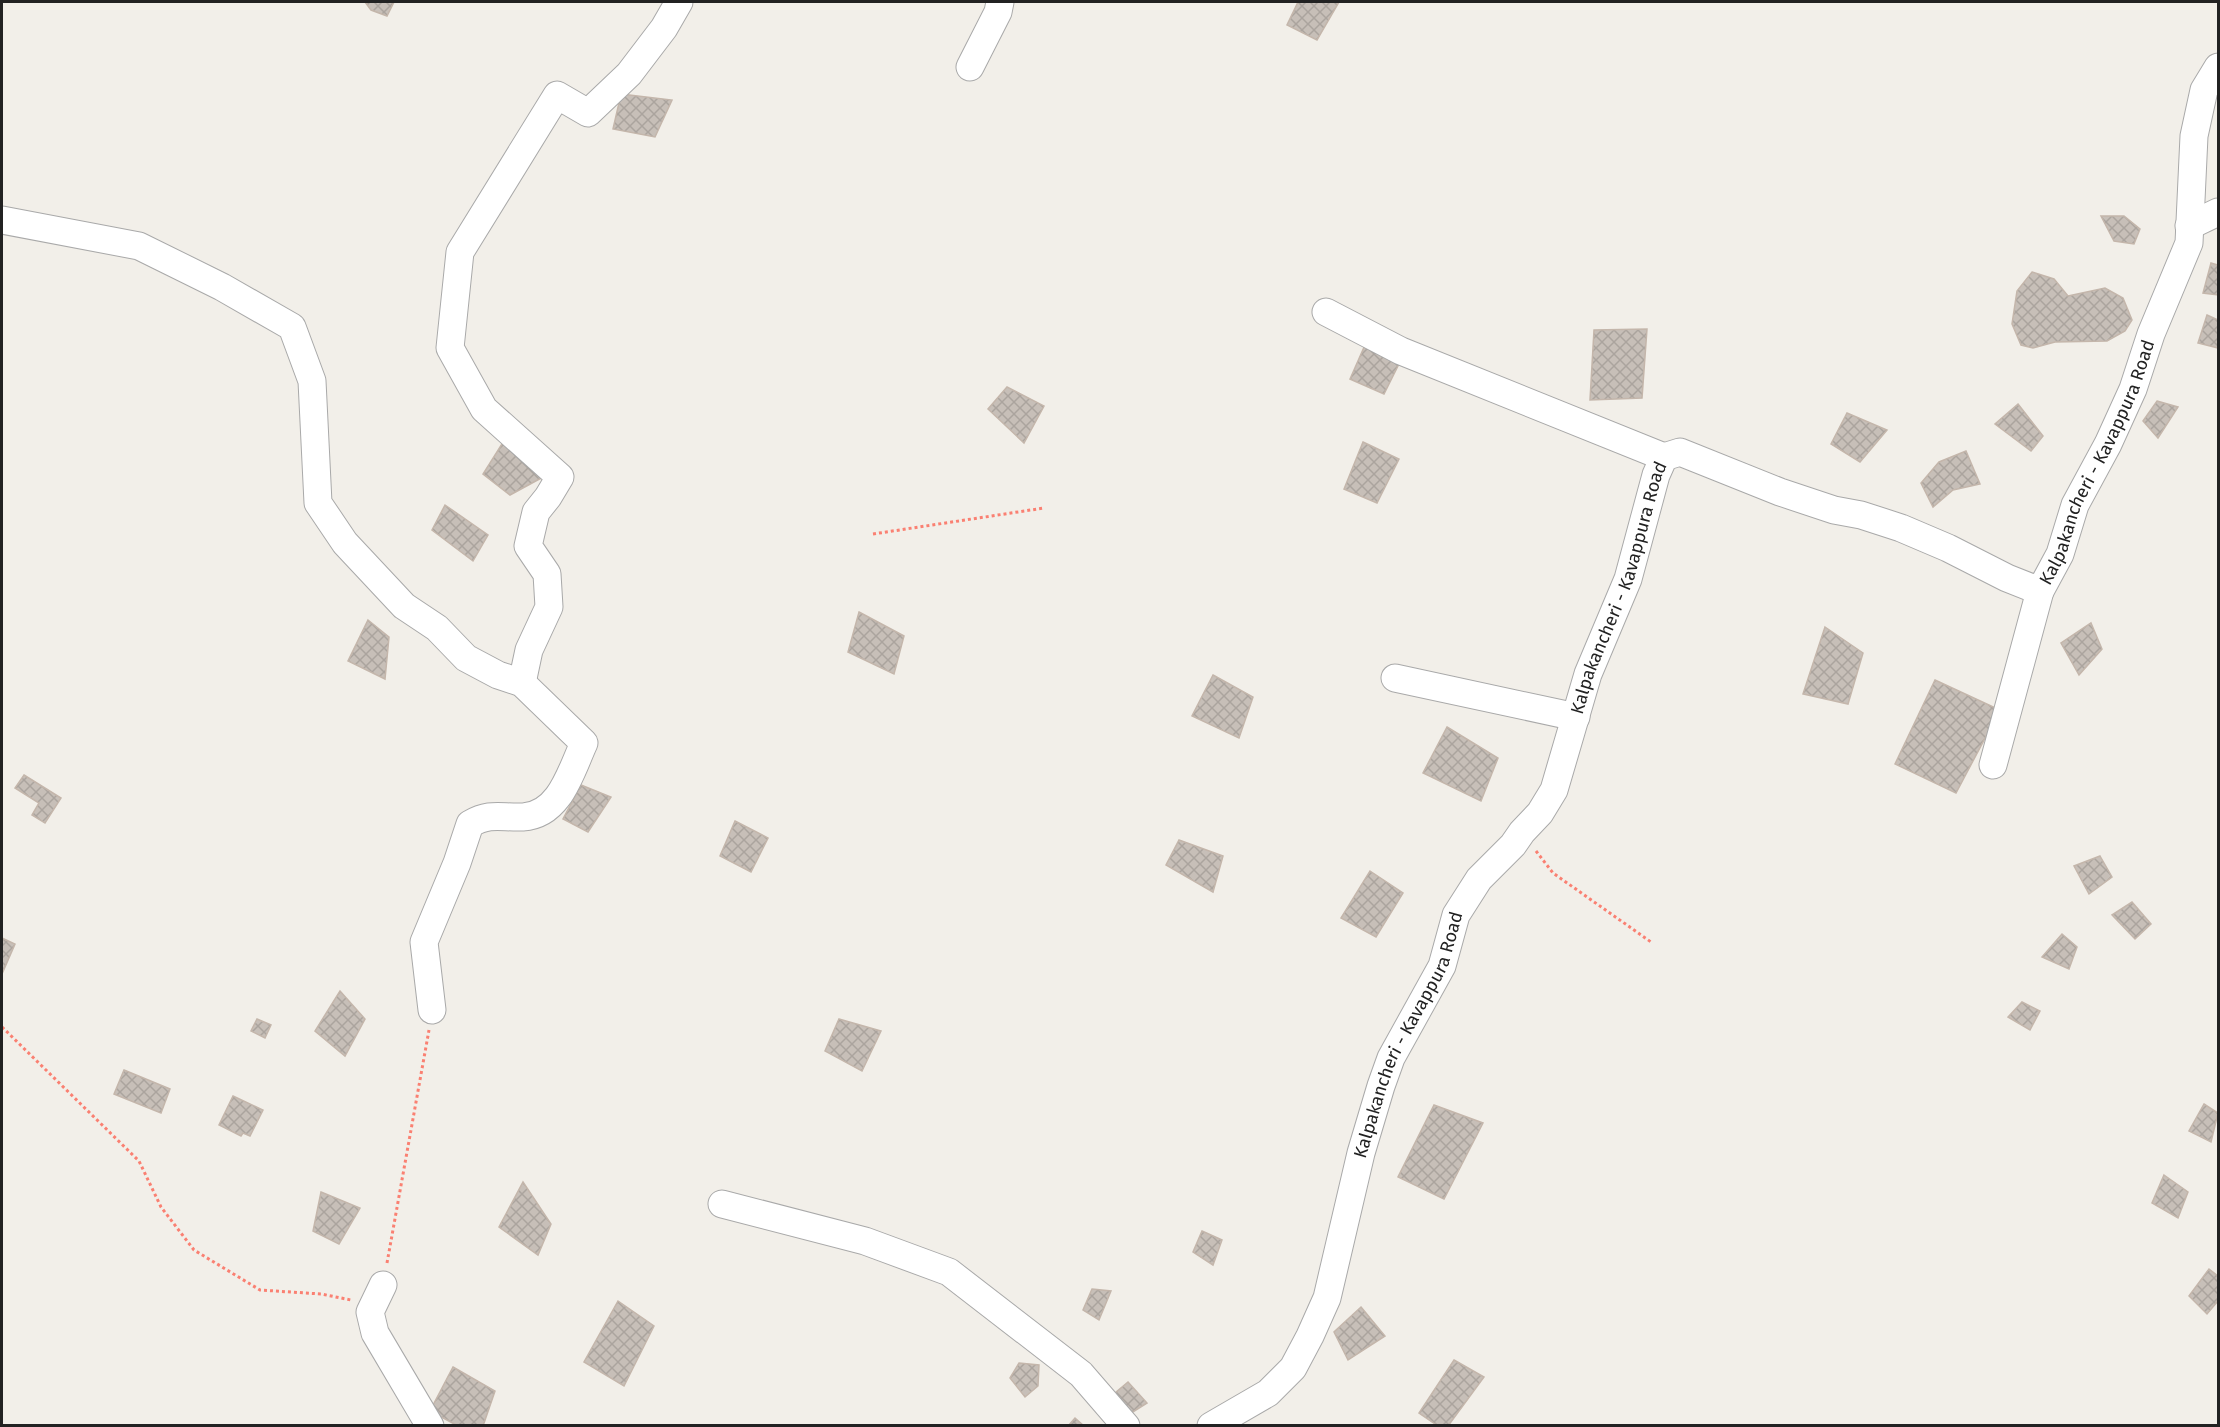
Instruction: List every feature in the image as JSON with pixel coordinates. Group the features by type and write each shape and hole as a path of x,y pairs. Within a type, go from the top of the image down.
{"street":[{"path":"522,683 529,650 549,607 547,574 528,546 536,512 560,477 484,409 450,348 460,252 557,95 588,114 629,74 664,28 679,2"},
{"path":"970,67 998,12 1000,2"},
{"name":"Kalpakancheri - Kavappura Road","path":"1211,1425 1268,1393 1293,1368 1310,1336 1327,1298 1361,1153 1380,1086 1391,1058 1442,966 1456,915 1479,879 1513,846 1521,832 1540,813 1554,790 1588,674 1628,579 1656,475 1664,457 1680,452 1780,492 1834,510 1861,515 1901,528 2040,591 2060,554 2075,505 2108,444 2133,389 2151,334 2189,243 2193,136 2204,90 2218,67"},
{"path":"2189,226 2218,213"},
{"path":"2,220 139,246 222,287 292,327 312,381 318,503 345,543 404,606 437,628 466,658 498,675 522,683 584,743 565,786 548,810 525,817 501,815 482,817 470,824 457,863 424,942 432,1010"},
{"path":"1326,312 1401,351 1664,457"},
{"path":"1992,765 2040,591"},
{"path":"1395,678 1576,717"},
{"path":"722,1204 865,1241 950,1272 1081,1374 1126,1425"},
{"path":"379,1295 370,1312 375,1333 430,1425"}],"path":[{"path":"873,534 1044,508"},
{"path":"1521,832 1553,873 1651,942"},
{"path":"2,1027 139,1161 161,1207 194,1250 260,1290 379,1295 432,1010"}],"building":[{"path":"365,2 394,2 387,16 371,10"},
{"path":"1298,2 1339,2 1317,40 1287,25"},
{"path":"621,94 672,100 655,137 613,129"},
{"path":"2101,216 2124,216 2140,229 2134,244 2114,241"},
{"path":"2211,263 2218,265 2218,295 2203,293"},
{"path":"2032,272 2054,279 2068,296 2105,288 2123,298 2132,320 2125,331 2107,341 2055,342 2033,348 2021,345 2012,324 2017,291"},
{"path":"2207,315 2218,320 2218,348 2198,343"},
{"path":"1647,329 1642,398 1590,400 1594,330"},
{"path":"1365,345 1401,360 1384,394 1350,379"},
{"path":"1007,387 1044,406 1024,443 988,409"},
{"path":"2157,401 2178,407 2158,438 2143,421"},
{"path":"2018,404 2043,436 2031,451 1995,424"},
{"path":"1847,413 1887,430 1860,462 1831,444"},
{"path":"507,436 545,476 510,495 483,474"},
{"path":"1363,442 1399,459 1377,503 1344,489"},
{"path":"1966,451 1980,484 1953,490 1933,507 1921,483 1939,462"},
{"path":"445,505 488,535 473,561 432,530"},
{"path":"859,612 904,636 894,674 848,652"},
{"path":"368,620 389,637 385,679 348,661"},
{"path":"2091,623 2102,649 2079,675 2061,643"},
{"path":"1825,627 1863,653 1848,704 1803,694"},
{"path":"1213,675 1253,697 1239,738 1192,716"},
{"path":"1935,680 2000,710 1956,793 1895,764"},
{"path":"1447,727 1498,758 1481,801 1423,773"},
{"path":"24,775 61,798 45,823 32,815 39,803 15,788"},
{"path":"581,785 611,797 588,832 563,819"},
{"path":"735,821 768,838 751,872 720,856"},
{"path":"1179,840 1223,856 1213,892 1166,865"},
{"path":"2100,856 2112,877 2089,894 2074,866"},
{"path":"1370,871 1403,893 1376,937 1341,918"},
{"path":"2132,902 2151,924 2135,939 2112,915"},
{"path":"2062,934 2077,947 2069,969 2042,957"},
{"path":"2,938 15,944 2,974"},
{"path":"340,991 365,1019 345,1056 315,1031"},
{"path":"2022,1002 2040,1011 2030,1030 2008,1017"},
{"path":"257,1019 271,1025 265,1038 251,1031"},
{"path":"839,1019 881,1031 862,1071 825,1051"},
{"path":"124,1070 170,1089 161,1113 114,1094"},
{"path":"233,1096 263,1110 250,1136 243,1133 241,1136 219,1125"},
{"path":"2204,1104 2218,1113 2211,1142 2189,1131"},
{"path":"1434,1105 1483,1123 1444,1199 1398,1177"},
{"path":"2164,1175 2188,1192 2178,1218 2152,1203"},
{"path":"523,1182 551,1224 538,1255 499,1227"},
{"path":"321,1192 360,1208 339,1244 313,1231"},
{"path":"1202,1231 1222,1240 1213,1265 1193,1252"},
{"path":"2209,1269 2218,1276 2218,1301 2207,1314 2189,1296"},
{"path":"1092,1289 1111,1291 1099,1320 1083,1310"},
{"path":"618,1301 654,1326 624,1386 584,1362"},
{"path":"1361,1307 1385,1336 1348,1360 1334,1332"},
{"path":"1454,1360 1484,1377 1448,1426 1438,1426 1419,1413"},
{"path":"1019,1363 1039,1365 1038,1386 1025,1397 1010,1378"},
{"path":"453,1367 495,1391 483,1426 458,1426 430,1411"},
{"path":"1128,1382 1147,1403 1128,1415 1109,1398"},
{"path":"1075,1418 1084,1426 1068,1426"}]}
